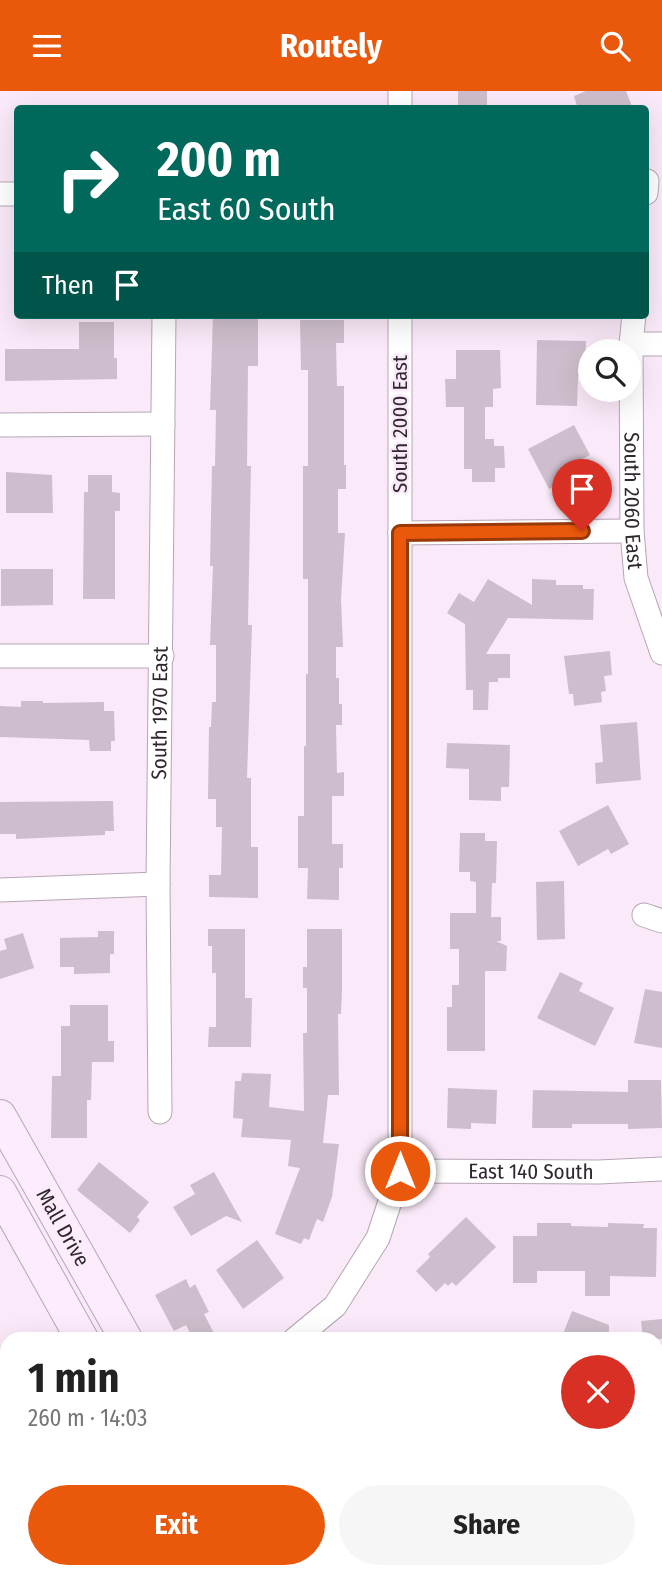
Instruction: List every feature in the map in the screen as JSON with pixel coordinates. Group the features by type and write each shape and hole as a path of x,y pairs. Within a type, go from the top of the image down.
{"main road":[{"name":"Mall Drive","path":"0,1116 122,1332"},
{"name":"Mall Drive","path":"0,1192 78,1332"}],"street":[{"name":"South 1970 East","path":"160,1112 158,884 163,319"},
{"name":"South 2000 East","path":"303,1332 335,1305 378,1238 400,1171 400,319"},
{"name":"South 2060 East","path":"632,339 634,319"},
{"path":"641,344 662,344"},
{"name":"South 2060 East","path":"631,402 632,531 636,578 662,653"},
{"path":"0,425 163,424"},
{"path":"400,533 632,531"},
{"path":"0,656 162,656"},
{"path":"0,890 158,884"},
{"name":"East 140 South","path":"400,1171 599,1172 662,1169"}],"building":[{"path":"458,91 487,91 487,105 458,105"},
{"path":"586,91 626,91 631,105 577,105 574,96"},
{"path":"213,319 258,319 258,366 248,366 247,466 251,466 248,625 252,625 247,778 251,778 251,847 258,847 258,898 209,897 209,875 221,875 222,827 216,827 216,799 208,799 209,727 212,702 216,702 216,645 210,645 213,566 210,566 216,410 210,410"},
{"path":"300,320 344,320 344,343 336,343 337,386 344,386 346,489 338,489 338,533 345,533 341,600 343,647 336,647 336,678 339,678 342,725 336,725 337,773 344,772 344,796 332,796 332,844 343,844 343,868 339,868 339,900 307,899 308,868 298,868 298,816 304,816 308,674 308,579 303,579 303,466 308,466 308,370 301,370"},
{"path":"79,322 114,322 117,379 5,381 5,349 79,349"},
{"path":"537,340 578,341 577,406 536,405"},
{"path":"456,350 500,350 501,388 493,389 493,407 485,407 485,439 494,439 494,446 504,446 505,468 495,468 495,482 472,482 472,469 464,469 464,407 446,407 445,379 456,379"},
{"path":"574,425 590,455 565,468 570,478 549,489 528,449"},
{"path":"6,472 52,475 53,513 6,513"},
{"path":"88,475 112,475 112,492 120,493 120,511 115,511 115,599 83,599 84,492 88,492"},
{"path":"1,569 53,569 53,605 1,606"},
{"path":"488,579 532,605 532,579 556,580 556,585 583,585 583,589 594,589 593,620 508,618 486,654 510,654 510,678 498,678 498,682 489,682 488,710 473,710 473,690 466,690 465,624 447,613 459,593 474,602"},
{"path":"610,651 612,675 604,676 606,691 601,692 602,702 574,706 573,694 569,694 564,656"},
{"path":"21,701 104,702 104,711 114,711 115,741 111,741 111,751 90,751 89,740 0,737 0,706 21,707"},
{"path":"637,722 641,780 596,784 595,763 603,762 600,725"},
{"path":"447,743 510,745 509,787 501,787 501,801 469,800 469,769 446,768"},
{"path":"113,801 114,831 105,831 105,835 16,839 16,834 0,834 0,802"},
{"path":"608,805 629,844 611,854 608,849 578,866 559,831"},
{"path":"460,833 485,833 485,841 497,841 496,883 492,883 491,917 501,917 501,941 496,941 507,946 506,971 485,971 485,1051 447,1051 447,1007 452,1007 452,985 459,985 459,949 450,949 450,913 476,913 476,882 470,881 470,872 459,872"},
{"path":"564,881 565,939 537,940 536,882"},
{"path":"208,929 245,929 245,998 252,998 251,1047 208,1047 209,1027 216,1027 216,973 212,973 212,946 208,946"},
{"path":"307,929 342,929 342,990 341,1014 338,1014 339,1095 328,1095 323,1143 339,1144 332,1197 323,1222 317,1219 309,1240 304,1238 301,1244 275,1234 300,1168 288,1166 291,1140 241,1137 243,1119 233,1118 235,1081 241,1081 242,1073 271,1074 269,1107 304,1111 303,1033 307,1033 307,988 303,988 303,967 307,967"},
{"path":"98,931 114,931 114,954 110,954 110,973 74,974 74,967 60,967 60,938 98,937"},
{"path":"23,933 34,968 0,979 0,951 7,949 4,939"},
{"path":"560,972 583,983 579,991 614,1008 595,1046 537,1018"},
{"path":"645,989 662,992 662,1048 634,1043"},
{"path":"70,1005 108,1005 108,1041 114,1041 114,1062 92,1062 91,1100 87,1100 87,1138 51,1138 52,1076 61,1076 61,1026 70,1026"},
{"path":"628,1080 661,1080 662,1128 628,1129 628,1124 572,1124 572,1128 532,1128 533,1090 628,1092"},
{"path":"448,1088 497,1090 496,1124 471,1123 471,1129 447,1128"},
{"path":"99,1162 149,1202 137,1217 140,1220 130,1233 77,1190"},
{"path":"214,1172 242,1222 226,1216 191,1236 173,1207 195,1194 190,1185"},
{"path":"466,1217 496,1247 456,1286 452,1282 448,1286 445,1283 436,1292 416,1271 430,1257 428,1254"},
{"path":"537,1223 608,1227 608,1223 644,1224 643,1228 657,1228 656,1277 610,1276 610,1296 585,1296 585,1271 537,1271 537,1283 513,1283 513,1236 537,1236"},
{"path":"257,1240 284,1278 243,1309 216,1270"},
{"path":"186,1279 190,1288 195,1284 209,1312 204,1314 213,1332 190,1332 186,1325 174,1331 155,1295"},
{"path":"572,1311 609,1325 609,1332 564,1332"},
{"path":"662,1319 662,1332 642,1332 641,1321"}],"route":[{"path":"400,1171 400,533 582,531"}]}
